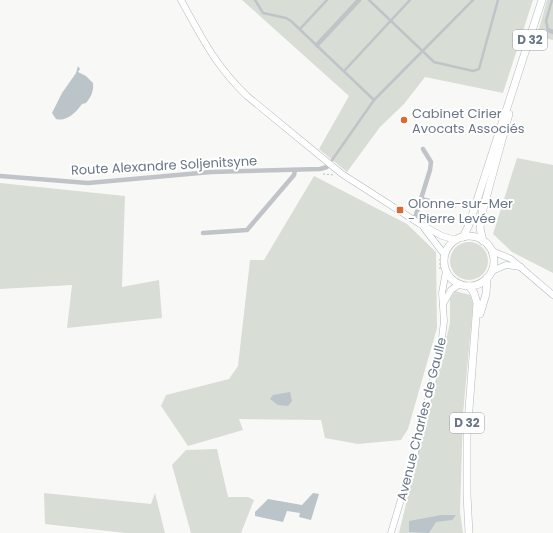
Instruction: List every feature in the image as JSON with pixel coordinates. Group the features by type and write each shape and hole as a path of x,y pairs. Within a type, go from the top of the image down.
{"main road":[{"name":"D 32","path":"459,238 469,225 542,0"},
{"name":"D 32","path":"484,241 480,228 483,208 517,80"},
{"path":"459,238 476,238 484,241 492,251 492,271 482,283 469,286 460,284 443,272 442,254 459,238"},
{"name":"D 32","path":"476,325 486,294 487,278"},
{"name":"D 32","path":"469,286 474,293 477,303 467,436 467,495 470,533"}],"street":[{"path":"181,0 214,59 232,82 329,165 417,223 442,236 459,238"},
{"path":"317,45 359,0"},
{"path":"417,223 431,162 423,149"},
{"name":"Route Alexandre Soljenitsyne","path":"0,176 88,183 211,172 324,169 329,165"},
{"path":"202,234 247,230 294,175 295,170"},
{"path":"417,223 436,242 442,254"},
{"path":"492,251 511,259 553,295"},
{"path":"492,271 506,265 522,267"},
{"name":"Avenue Charles de Gaulle","path":"391,533 416,449 441,346 444,328 442,292 443,272"},
{"path":"443,304 450,290 460,284"}],"lane":[{"path":"255,0 263,13 286,18 300,29 374,100"},
{"path":"300,29 327,0"},
{"path":"369,0 434,62 478,71 498,0"},
{"path":"344,70 410,0"},
{"path":"329,165 374,100 473,0"},
{"path":"550,31 546,21 552,0"},
{"path":"422,198 454,207"}],"path":[{"path":"316,169 318,173 335,175"},
{"path":"442,254 443,272"}],"shaded area":[{"path":"242,0 533,0 503,93 425,77 404,104 380,127 347,172 319,149 349,96"},
{"path":"547,0 553,0 553,40 537,36"},
{"path":"78,66 80,69 78,72 86,76 93,83 92,94 86,103 82,104 71,116 60,120 56,119 52,113 62,93 76,73"},
{"path":"517,158 553,165 553,273 512,252 493,234"},
{"path":"314,176 407,224 436,252 437,328 408,429 401,440 358,444 325,438 321,420 239,419 243,430 188,446 161,406 166,395 229,379 238,366 250,260 264,260"},
{"path":"0,183 125,196 122,287 159,280 162,318 67,328 72,285 0,289"},
{"path":"465,242 473,242 480,245 485,250 488,261 485,272 480,277 473,280 465,280 458,277 453,272 450,265 450,257 453,250 458,245"},
{"path":"455,291 470,295 473,304 463,414 460,512 463,533 399,533 450,323 450,299"},
{"path":"290,392 292,401 288,406 278,405 270,399 273,395"},
{"path":"217,449 228,497 248,497 254,500 241,533 191,533 172,465 186,450"},
{"path":"44,493 151,504 155,493 165,533 126,533 45,524"},
{"path":"313,493 319,494 311,520 299,517 300,513 287,511 283,522 255,516 255,512 268,499 302,505"},
{"path":"441,515 456,515 452,520 436,522 429,533 409,532 409,521"}],"place":[{"name":"Cabinet Cirier Avocats Associés","path":"404,120"},
{"name":"Olonne-sur-Mer - Pierre Levée","path":"400,210"}]}
